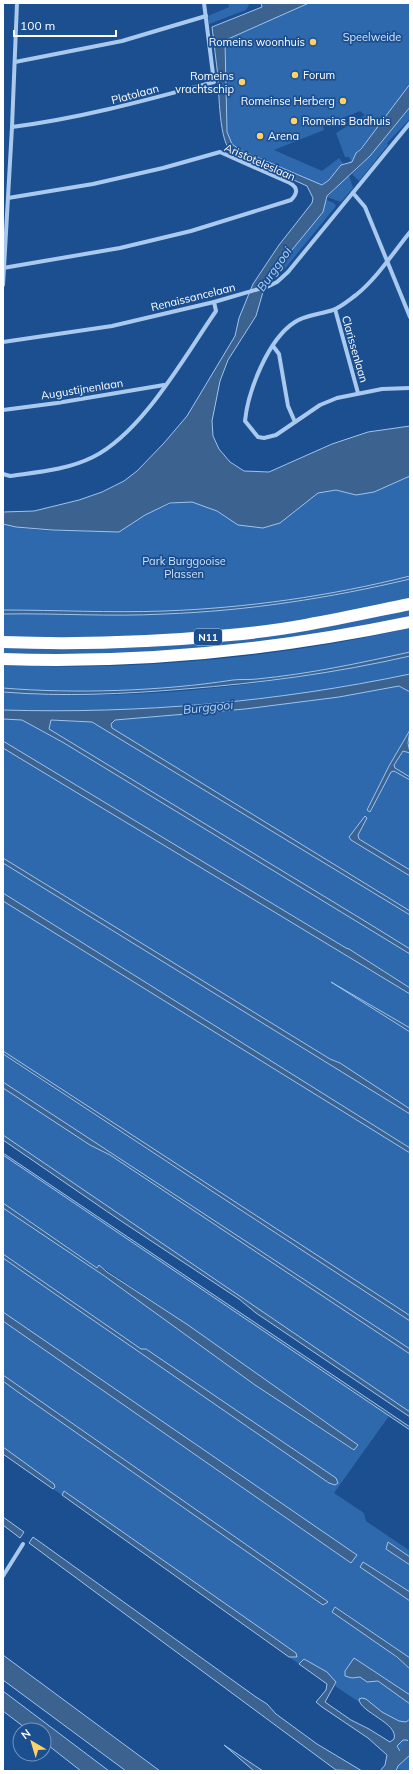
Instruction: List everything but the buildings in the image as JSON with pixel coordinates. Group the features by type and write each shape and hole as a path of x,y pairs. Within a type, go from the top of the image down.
{"highway":[{"name":"N11","path":"3,642 47,644 147,641 232,635 320,623 410,604"},
{"name":"N11","path":"3,659 97,660 186,656 280,646 330,638 410,622"}],"street":[{"path":"3,285 17,3"},
{"path":"15,62 122,41 206,16 204,3"},
{"name":"Platolaan","path":"12,127 67,120 214,82 206,16"},
{"name":"Renaissancelaan","path":"3,342 112,326 214,302 269,286 277,282 288,272 410,123"},
{"name":"Aristoteleslaan","path":"4,268 120,248 191,231 291,200 296,195 297,190 295,186 290,183 220,152 163,168 93,184 8,198"},
{"path":"353,193 365,207 410,317"},
{"path":"410,232 387,261 357,294 335,309 296,321 282,334 273,346 255,383 247,406 246,421 253,432 264,438 276,435 320,405 337,398 382,388 410,388"},
{"path":"3,474 10,476 65,468 92,458 116,444 136,424 216,311 214,302"},
{"name":"Clarissenlaan","path":"335,309 358,393"},
{"path":"273,346 279,354 288,406 295,422"},
{"name":"Augustijnenlaan","path":"3,410 57,403 164,385"},
{"path":"3,1576 23,1544"}],"green space":[{"path":"228,3 250,3 246,10 209,24 208,16 229,7"},
{"name":"Speelweide","path":"309,3 410,3 410,94 356,153 352,162 349,164 348,162 351,161 349,157 345,157 336,133 365,115 360,111 323,126 324,130 274,150 322,171 339,158 345,166 341,165 329,180 322,185 240,150 232,144 227,132 225,42 228,39"},
{"path":"410,107 410,119 387,143 388,145 359,181 352,174 370,156"},
{"path":"349,175 353,188 341,202 327,197"},
{"path":"326,200 334,203 336,206 283,271 275,273 323,212"},
{"name":"Park Burggooise Plassen","path":"410,475 410,599 348,612 264,626 213,631 123,636 3,637 3,524 22,528 45,530 87,530 123,522 173,503 185,501 205,505 238,525 303,503 318,493 336,490 357,495 374,492"},
{"path":"410,608 410,618 257,644 102,655 3,655 3,647 135,648 240,640"},
{"path":"410,628 410,652 296,674 148,689 59,691 3,688 3,665 105,666 208,660 309,647"},
{"path":"410,656 410,674 360,684 258,699 157,708 54,711 3,710 3,692 54,695 105,695 208,689 310,675"},
{"path":"399,686 410,692 410,730 389,766 367,810 370,811 391,772 394,771 410,780 410,870 359,839 358,835 366,818 349,837 410,876 410,911 111,728 111,724 115,720 257,707 328,698"},
{"path":"3,719 22,720 64,743 410,954 410,988 349,949 3,741"},
{"path":"51,720 92,722 410,915 410,949 66,740 49,729"},
{"path":"3,748 410,994 410,1028 345,991 410,1032 410,1109 340,1063 330,1059 3,858"},
{"path":"405,750 410,753 410,777 395,768 394,765"},
{"path":"3,863 410,1114 410,1148 3,893"},
{"path":"3,901 410,1153 410,1316 3,1051"},
{"path":"3,1055 410,1321 410,1349 3,1082"},
{"path":"3,1088 90,1145 110,1155 410,1354 410,1412 3,1135"},
{"path":"3,1155 389,1416 334,1493 364,1513 366,1521 410,1551 410,1557 388,1543 386,1549 410,1565 410,1592 377,1570 361,1567 410,1601 410,1658 336,1607 410,1669 410,1695 354,1658 345,1671 345,1675 354,1678 360,1676 367,1682 378,1681 410,1704 410,1719 406,1722 399,1721 359,1699 359,1702 335,1686 336,1684 304,1659 299,1664 289,1657 296,1656 296,1653 64,1491 62,1495 53,1489 54,1484 3,1447 3,1381 323,1605 328,1602 3,1375 3,1321 351,1563 356,1555 3,1312 3,1258 283,1451 336,1478 146,1349 141,1349 3,1254 3,1208 103,1275 255,1385 353,1450 358,1445 188,1325 99,1265 98,1268 3,1203"},
{"path":"404,1739 408,1741 410,1745 408,1749 404,1751 400,1749 398,1745 400,1741"},
{"path":"410,1755 410,1771 397,1769 398,1766"}],"water":[{"name":"Burggooi","path":"261,3 309,3 228,39 225,42 227,132 232,144 240,150 322,185 329,180 341,165 352,162 356,153 361,149 410,84 410,107 370,156 327,196 323,212 269,278 256,316 228,360 220,381 212,421 213,436 219,449 230,462 244,471 269,472 332,444 368,432 410,426 410,476 374,492 356,495 336,490 318,493 280,523 263,528 238,525 217,511 192,502 170,503 145,515 119,532 52,530 16,527 3,524 3,512 34,511 79,500 102,492 124,481 137,471 164,443 187,416 235,336 239,318 253,284 279,245 312,203 313,198 307,186 232,152 224,139 220,117 218,77 212,27 262,7"},
{"path":"410,576 410,579 319,598 226,610 144,615 3,614 3,610 144,612 226,607 319,595"},
{"path":"410,652 410,656 298,677 213,687 94,694 26,694 3,692 3,688 89,691 177,687 276,677 353,664"},
{"name":"Burggooi","path":"410,674 410,692 399,686 339,697 245,709 115,720 111,724 112,728 410,911 410,915 92,722 51,720 49,729 410,949 410,954 64,743 22,720 3,719 3,710 106,710 208,704 309,692"},
{"path":"410,730 408,743 410,753 403,751 394,765 395,768 410,777 410,780 394,771 391,772 370,812 367,810 389,766"},
{"path":"3,741 349,949 410,988 410,994 3,748"},
{"path":"365,816 367,818 358,835 359,839 410,870 410,876 351,840 349,837"},
{"path":"3,858 330,1059 340,1063 410,1109 410,1114 3,863"},
{"path":"3,893 410,1148 410,1153 3,901"},
{"path":"331,982 410,1028 410,1032"},
{"path":"3,1051 406,1313 410,1316 410,1321 3,1054"},
{"path":"3,1082 410,1349 410,1354 110,1155 90,1145 3,1088"},
{"path":"3,1135 410,1412 410,1417 256,1313 239,1299 118,1219 3,1140"},
{"path":"3,1153 410,1427 410,1430 3,1155"},
{"path":"3,1203 97,1268 99,1265 107,1272 188,1325 358,1445 354,1450 255,1385 103,1275 3,1208"},
{"path":"3,1254 141,1349 146,1349 336,1478 338,1483 335,1485 329,1483 3,1258"},
{"path":"3,1312 357,1555 351,1563 3,1321"},
{"path":"3,1375 328,1602 323,1605 18,1392 3,1381"},
{"path":"3,1447 54,1484 55,1487 53,1489 3,1454"},
{"path":"64,1491 296,1653 297,1657 289,1657 62,1495"},
{"path":"3,1517 24,1532 20,1538 3,1525"},
{"path":"33,1537 267,1704 276,1714 317,1744 362,1771 336,1770 29,1543"},
{"path":"388,1542 410,1557 410,1565 386,1549"},
{"path":"363,1562 410,1592 410,1601 360,1567"},
{"path":"335,1607 410,1658 410,1669 397,1657 332,1612"},
{"path":"3,1655 160,1771 126,1771 3,1680"},
{"path":"354,1658 410,1695 410,1704 378,1681 367,1682 360,1677 352,1678 345,1676 345,1671"},
{"path":"304,1659 327,1672 336,1682 325,1702 351,1720 390,1742 394,1739 394,1733 391,1728 365,1708 359,1699 366,1699 382,1712 399,1721 406,1722 410,1719 410,1743 407,1740 403,1740 397,1746 400,1751 403,1752 410,1745 410,1755 398,1766 396,1771 380,1771 385,1765 387,1755 368,1738 316,1702 326,1690 327,1684 299,1664"},
{"path":"3,1691 44,1722 17,1722 3,1711"},
{"path":"52,1728 109,1771 81,1771 52,1748"},
{"path":"224,1745 263,1771 254,1771"}],"waterway":[{"path":"388,1771 410,1744"}],"place":[{"name":"Romeins woonhuis","path":"313,42"},
{"name":"Forum","path":"295,75"},
{"name":"Romeins vrachtschip","path":"242,82"},
{"name":"Romeinse Herberg","path":"343,101"},
{"name":"Romeins Badhuis","path":"294,121"},
{"name":"Arena","path":"260,136"}]}
